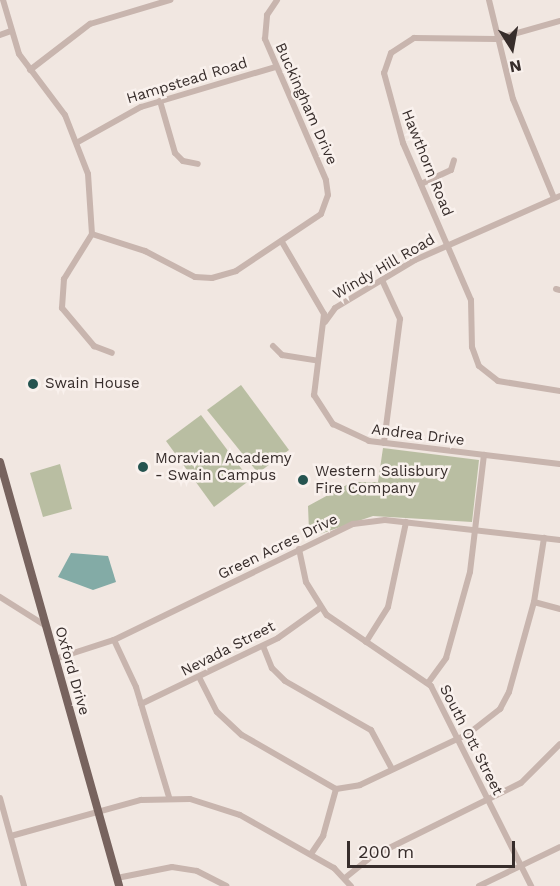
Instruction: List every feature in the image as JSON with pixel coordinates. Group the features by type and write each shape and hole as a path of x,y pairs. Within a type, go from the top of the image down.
{"main road":[{"name":"Oxford Drive","path":"0,462 118,882"}],"street":[{"path":"3,0 11,31 30,70 61,108 78,142 89,185 92,234 64,279 61,301 69,321 94,346 112,353"},
{"path":"30,70 90,24 170,0"},
{"name":"Buckingham Drive","path":"92,234 135,247 204,278 230,274 317,219 328,188 275,67 264,31 277,0"},
{"path":"489,0 496,39 517,112 557,197"},
{"name":"Hawthorn Road","path":"560,21 496,39 414,38 400,44 388,59 385,87 421,184 471,300 472,347 479,366 498,381 560,391"},
{"path":"0,35 11,31"},
{"name":"Hampstead Road","path":"78,142 113,119 159,101 275,67"},
{"path":"159,101 175,153 187,163 198,164"},
{"path":"421,184 451,171 454,160"},
{"name":"Windy Hill Road","path":"325,323 335,308 382,280 447,245 557,197"},
{"path":"282,242 322,308 325,323"},
{"path":"382,280 400,319 384,443"},
{"name":"Andrea Drive","path":"325,323 314,395 326,416 350,435 384,443 560,463"},
{"path":"273,346 282,355 318,361"},
{"path":"428,682 450,647 476,530 484,455"},
{"path":"366,642 388,607 406,522"},
{"name":"Green Acres Drive","path":"55,659 114,640 353,524 406,522 560,540"},
{"path":"199,677 213,705 234,729 336,789 360,785 459,738 485,723 505,701 534,602 544,538"},
{"name":"South Ott Street","path":"299,549 306,582 320,608 366,642 428,682 459,738 531,886"},
{"path":"0,597 46,626"},
{"path":"534,602 560,609"},
{"name":"Nevada Street","path":"141,704 263,646 320,608"},
{"path":"114,640 141,704 169,797"},
{"path":"263,646 272,668 285,681 371,730 393,769"},
{"path":"345,878 371,857 489,801 532,776 558,753 560,744"},
{"path":"311,854 322,836 336,789"},
{"path":"11,836 98,812 169,797 226,808 311,854 345,878 351,886"},
{"path":"0,798 24,886"},
{"path":"479,886 560,847"},
{"path":"118,882 172,867 197,871 226,886"}],"green space":[{"path":"241,385 289,450 258,473 207,410"},
{"path":"201,415 250,480 214,507 166,441"},
{"path":"383,448 479,460 472,522 373,516 317,535 309,531 308,506 352,482 378,482"},
{"path":"60,464 72,509 43,517 30,473"}],"water":[{"path":"71,553 108,556 116,582 93,590 58,577"}],"place":[{"name":"Swain House","path":"33,384"},
{"name":"Moravian Academy - Swain Campus","path":"143,467"},
{"name":"Western Salisbury Fire Company","path":"303,480"}]}
